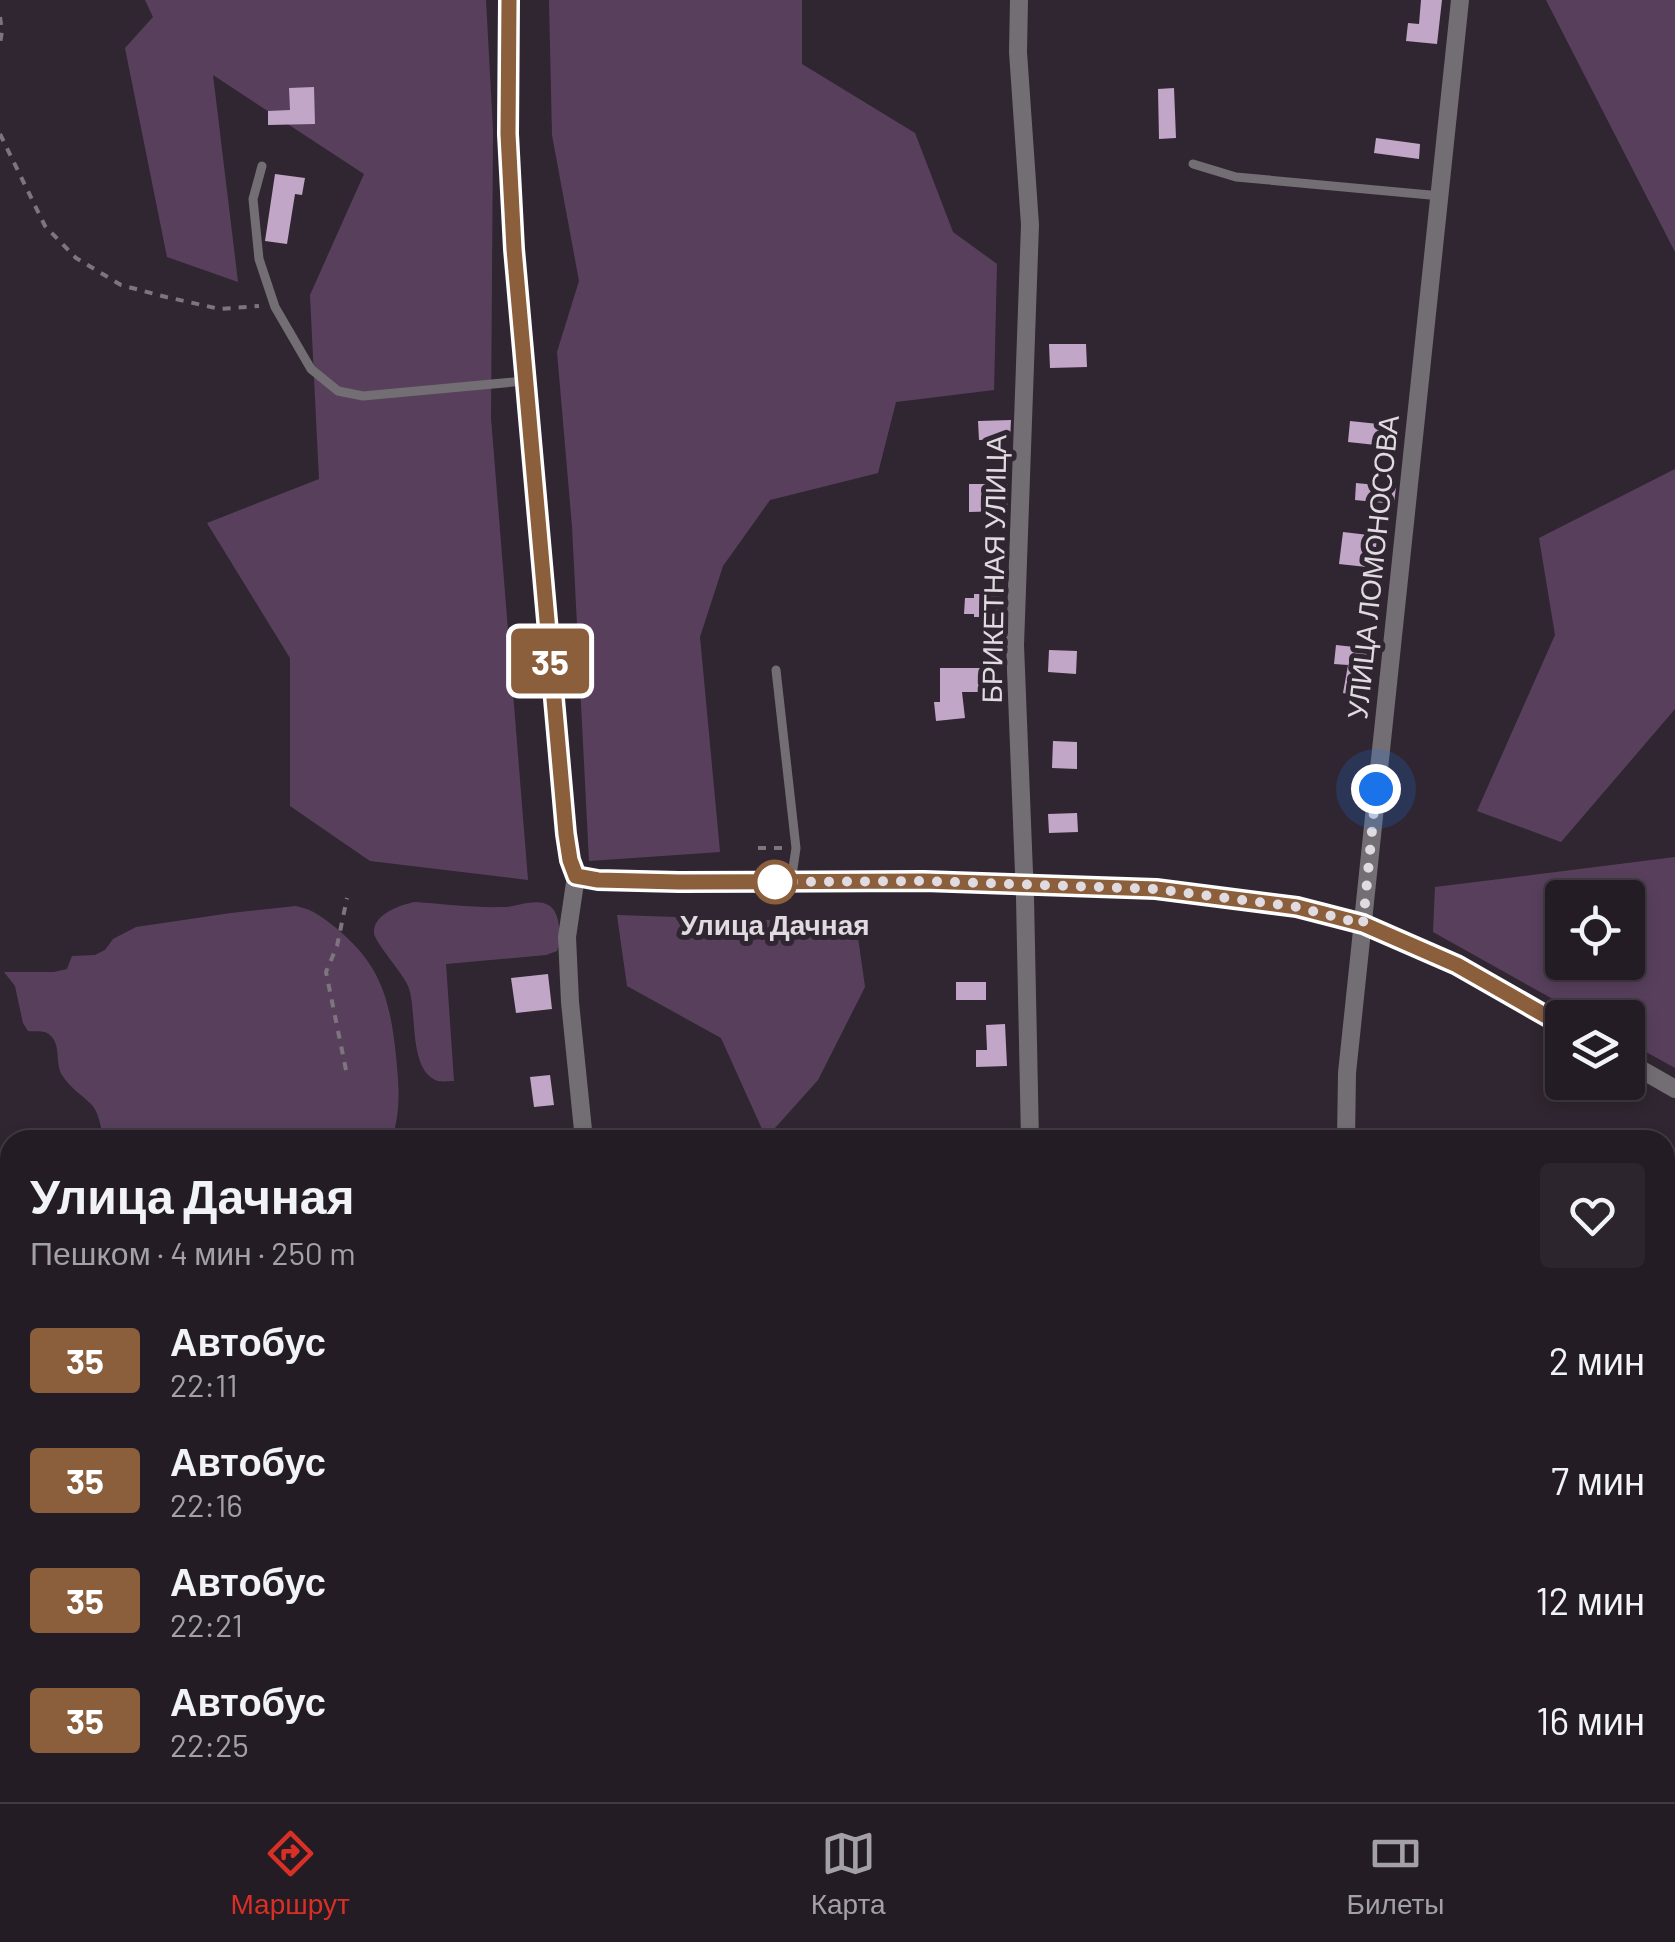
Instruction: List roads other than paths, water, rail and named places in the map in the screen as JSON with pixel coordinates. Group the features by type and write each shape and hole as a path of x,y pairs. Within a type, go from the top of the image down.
{"street":[{"path":"509,0 508,134 514,249 566,834 576,876 567,936 583,1130"},
{"name":"БРИКЕТНАЯ УЛИЦА","path":"1019,0 1018,52 1030,225 1016,644 1030,1130"},
{"name":"УЛИЦА ЛОМОНОСОВА","path":"1346,1130 1347,1073 1460,0"},
{"path":"576,876 598,880 1024,884 1156,889 1242,898 1363,924 1457,965 1545,1015"},
{"path":"1645,1072 1675,1089"}],"lane":[{"path":"1193,164 1236,177 1440,196"},
{"path":"262,166 253,199 260,259 274,304 311,369 338,392 363,396 525,380"},
{"path":"776,670 796,848 790,882"}],"place":[{"name":"Улица Дачная","path":"775,882"}]}
